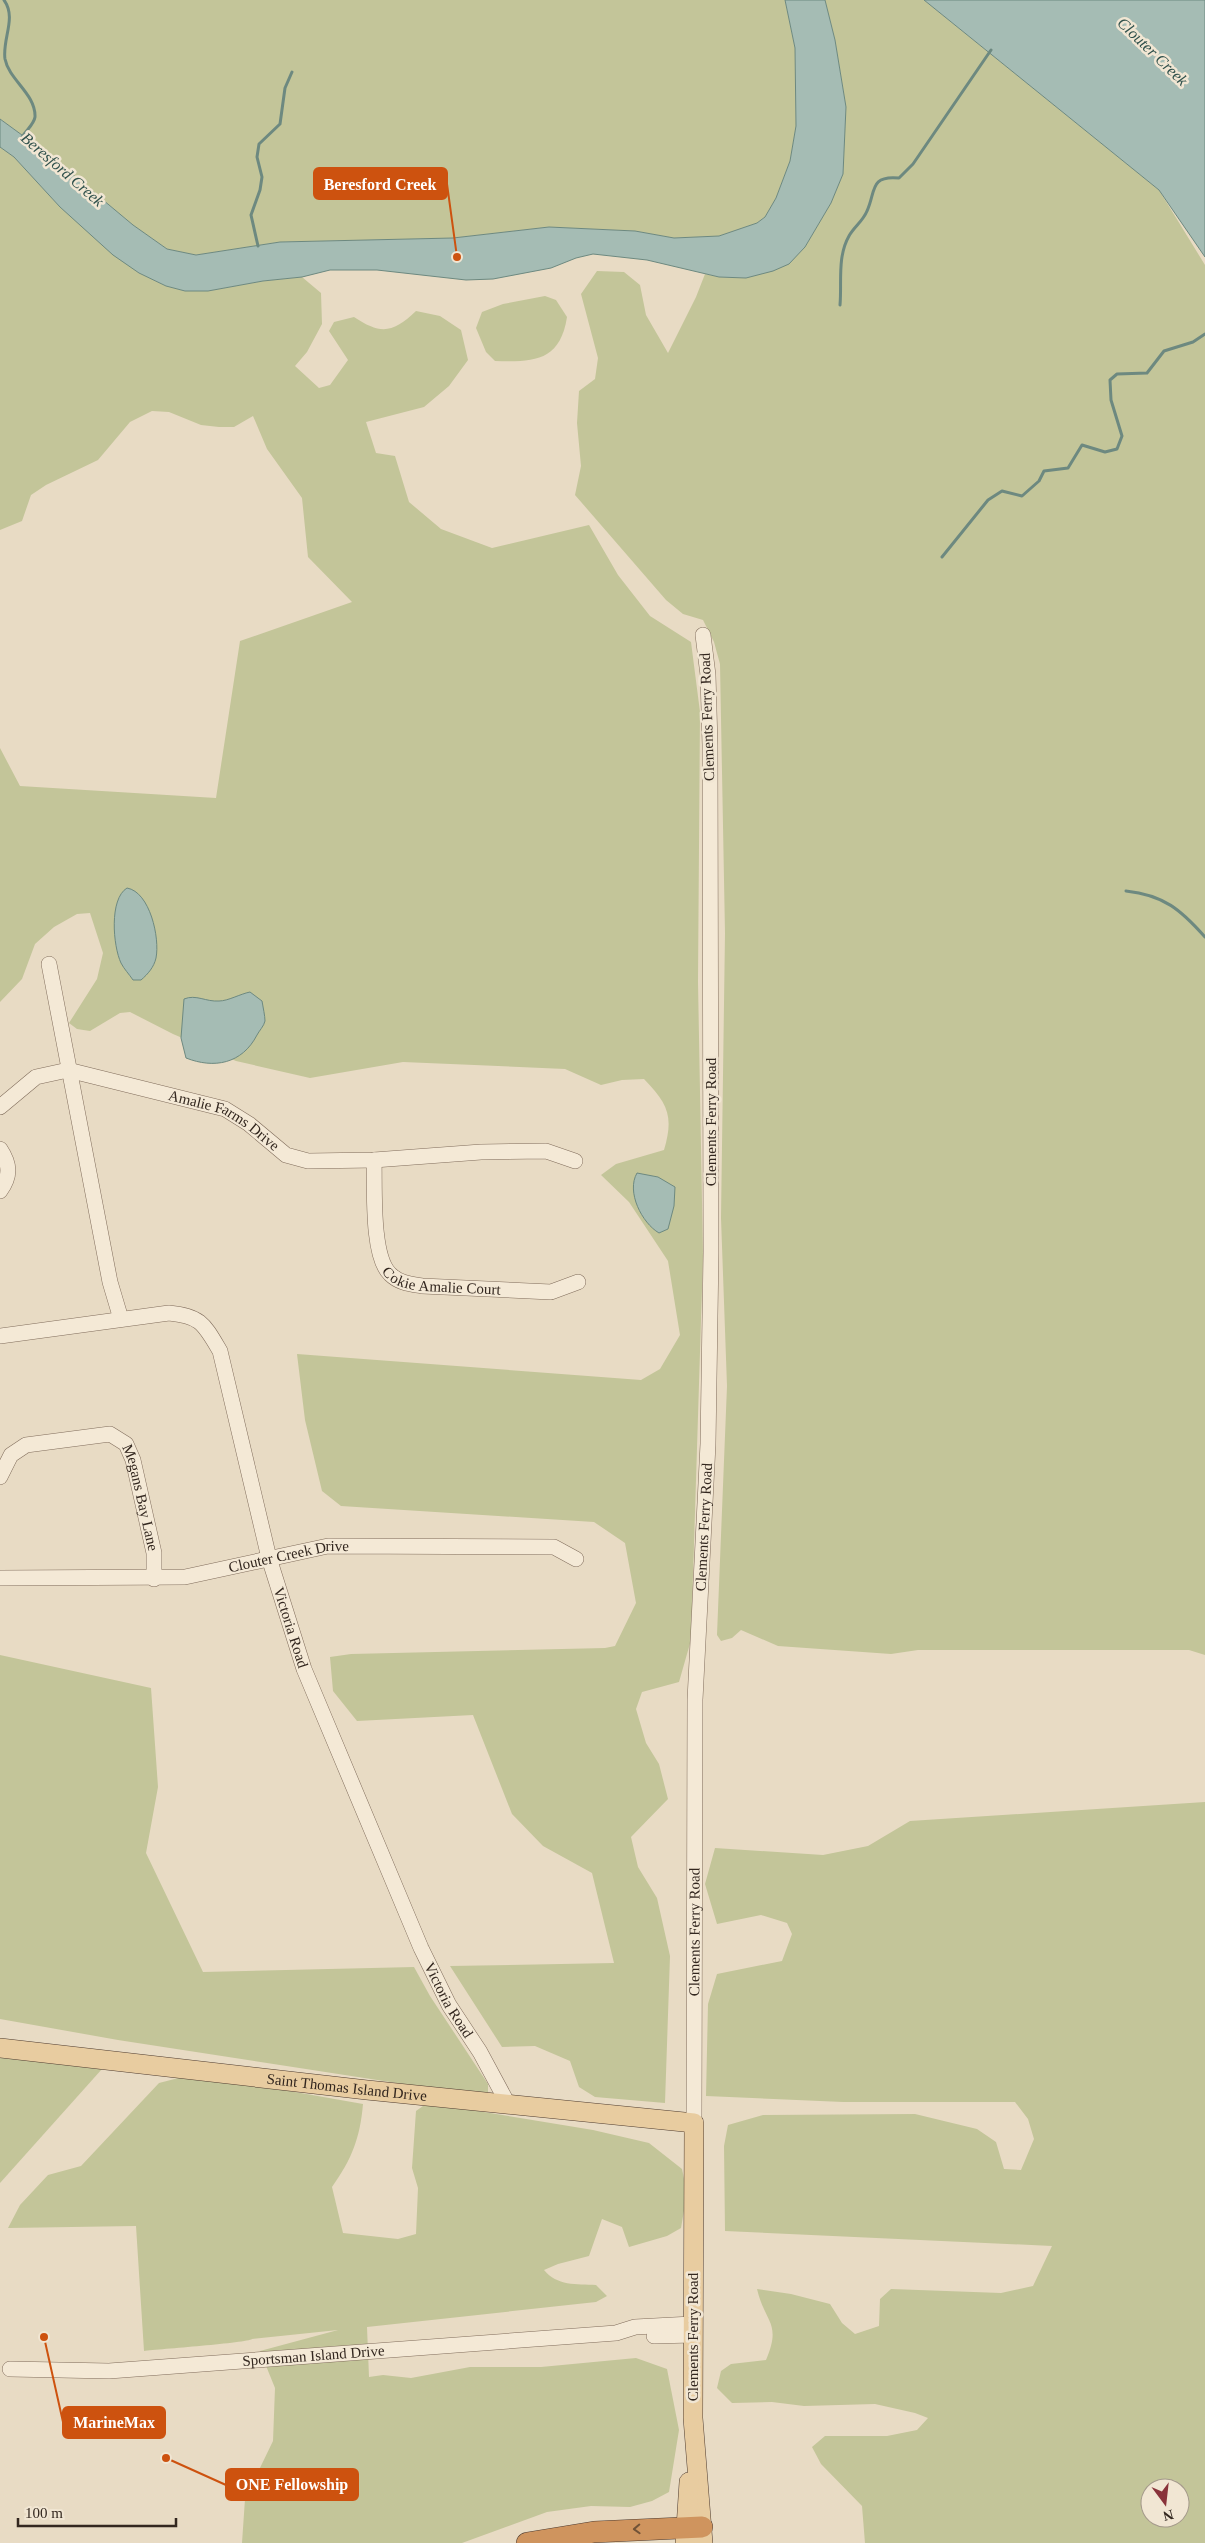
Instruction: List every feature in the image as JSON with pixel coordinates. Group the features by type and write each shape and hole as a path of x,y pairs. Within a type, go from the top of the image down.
{"highway":[{"path":"527,2543 594,2532 694,2535"}],"main road":[{"name":"Saint Thomas Island Drive","path":"0,2048 694,2124"},
{"name":"Clements Ferry Road","path":"694,2124 692,2330 694,2535"}],"street":[{"name":"Clements Ferry Road","path":"694,2124 695,1700 708,1444 711,1252 710,745 708,676 703,635"},
{"path":"49,964 110,1282 121,1319"},
{"name":"Amalie Farms Drive","path":"0,1107 36,1078 68,1070 226,1109 249,1124 286,1155 308,1161 374,1160 481,1152 546,1151 576,1161"},
{"path":"0,1149 7,1160 8,1181 0,1191"},
{"name":"Cokie Amalie Court","path":"374,1160 377,1223 382,1260 389,1273 402,1282 422,1286 551,1292 578,1282"},
{"name":"Victoria Road","path":"0,1336 169,1313 189,1315 207,1328 220,1351 269,1558 304,1669 421,1948 449,2005 480,2052 508,2104"},
{"name":"Megans Bay Lane","path":"0,1477 11,1455 26,1445 110,1434 126,1444 133,1460 154,1553 154,1579"},
{"name":"Clouter Creek Drive","path":"0,1578 154,1579 185,1577 328,1546 554,1547 576,1559"},
{"name":"Sportsman Island Drive","path":"10,2369 109,2370 616,2333 634,2337 692,2330"}],"green space":[{"path":"0,0 785,0 795,48 796,126 790,161 776,198 765,217 757,223 719,236 674,238 635,231 549,227 453,238 280,242 196,255 167,249 133,225 48,154 0,119"},
{"path":"825,0 924,0 1159,190 1205,265 1205,1655 1189,1650 918,1650 891,1654 778,1646 741,1630 732,1638 721,1641 717,1635 727,1386 721,1218 725,933 720,664 714,642 703,620 683,614 666,600 575,495 581,466 577,423 579,391 595,379 598,358 581,294 597,271 624,272 640,285 646,315 668,353 696,297 705,274 719,277 746,278 758,274 805,247 831,203 843,174 846,107 835,40"},
{"path":"0,147 14,157 60,207 139,273 166,286 185,291 208,291 263,281 302,277 321,293 322,324 307,352 295,366 319,388 330,385 348,360 329,331 334,322 354,317 372,327 387,329 400,324 416,311 440,316 461,330 468,360 449,386 424,407 366,422 376,453 395,456 409,502 441,529 492,548 589,525 618,575 650,616 691,642 700,712 698,982 703,1256 691,1640 679,1682 642,1692 636,1709 646,1743 659,1764 668,1799 631,1837 638,1867 657,1898 670,1956 665,2103 595,2097 579,2087 570,2061 535,2046 502,2047 450,1966 614,1963 592,1873 543,1846 512,1814 473,1715 357,1721 333,1691 330,1657 351,1654 605,1648 615,1646 636,1603 625,1543 594,1522 341,1506 322,1491 305,1420 297,1354 641,1380 660,1369 680,1335 668,1261 629,1202 601,1175 616,1164 664,1150 668,1119 664,1103 644,1079 622,1080 601,1085 565,1069 403,1062 310,1078 236,1061 173,1034 130,1012 120,1013 90,1031 77,1029 69,1023 97,979 103,953 90,913 77,914 54,927 35,944 22,979 0,1002 0,748 20,786 216,798 240,641 352,602 308,557 302,498 267,449 253,416 234,427 219,427 201,425 169,412 152,411 130,422 98,460 46,485 31,495 22,521 0,530","holes":["652,1176 658,1177 668,1229"]},
{"path":"545,296 556,300 567,317 558,343 551,351 533,359 495,361 486,352 476,328 482,312 503,304"},
{"path":"0,1655 151,1688 158,1787 146,1853 203,1972 414,1967 430,1996 488,2084 488,2094 468,2094 118,2040 0,2019"},
{"path":"1205,1802 1205,2543 865,2543 862,2506 821,2464 812,2447 825,2436 887,2436 917,2430 928,2418 915,2413 875,2404 804,2406 772,2402 732,2403 717,2388 721,2371 731,2364 766,2360 771,2348 771,2323 757,2289 791,2294 830,2304 842,2323 855,2334 879,2326 880,2299 891,2289 1001,2293 1033,2286 1052,2246 725,2231 724,2146 728,2125 763,2115 915,2114 977,2129 996,2142 1004,2169 1021,2170 1034,2139 1028,2119 1015,2102 843,2102 706,2096 708,2004 717,1974 782,1961 792,1934 787,1923 761,1915 717,1924 705,1884 715,1848 823,1855 868,1846 910,1821"},
{"path":"0,2057 102,2069 0,2183"},
{"path":"194,2074 363,2104 360,2127 354,2148 332,2187 343,2233 398,2239 416,2234 418,2188 412,2168 416,2111 423,2106 447,2106 593,2130 649,2143 682,2169 687,2193 681,2228 667,2236 629,2247 622,2227 602,2219 589,2256 558,2264 544,2270 561,2282 596,2285 607,2296 596,2302 367,2327 369,2377 383,2375 411,2378 470,2367 541,2367 636,2358 667,2369 679,2430 669,2492 652,2501 630,2507 591,2506 547,2512 462,2543 242,2543 245,2499 273,2441 275,2388 260,2351 338,2330 144,2351 136,2226 8,2228 20,2205 48,2175 81,2166 159,2083"}],"water":[{"path":"785,0 825,0 835,40 846,107 843,174 831,203 805,247 789,264 773,271 746,278 719,277 647,260 593,254 576,258 551,268 493,279 466,280 377,270 330,270 302,277 263,281 208,291 185,291 166,286 139,273 113,255 60,207 14,157 0,147 0,119 48,154 133,225 167,249 196,255 280,242 453,238 549,227 635,231 674,238 719,236 757,223 765,217 776,198 790,161 796,126 795,48"},
{"name":"Clouter Creek","path":"924,0 1205,0 1205,257 1159,190"},
{"path":"127,888 135,891 142,898 152,917 155,928 156,958 150,970 141,980 133,980 121,963 116,946 115,912 121,894"},
{"path":"250,992 262,1001 265,1021 251,1045 244,1052 226,1062 207,1063 186,1058 181,1038 184,999 193,997 223,1001"},
{"path":"637,1173 658,1177 675,1187 674,1206 668,1229 659,1233 642,1215 633,1189"}],"waterway":[{"path":"4,0 9,14 5,44 7,67 31,101 35,117 21,139"},
{"path":"840,305 841,261 845,244 865,215 875,186 883,179 899,178 913,164 991,50"},
{"path":"258,246 251,215 260,190 262,177 257,157 259,144 280,124 285,88 292,72"},
{"path":"942,557 988,500 1002,491 1022,496 1039,481 1044,471 1068,468 1082,445 1105,452 1117,449 1122,436 1111,400 1110,380 1117,374 1147,373 1164,351 1193,342 1205,334"},
{"path":"1126,891 1151,896 1171,905 1205,937"}],"place":[{"name":"Beresford Creek","path":"457,257"},
{"name":"MarineMax","path":"44,2337"},
{"name":"ONE Fellowship","path":"166,2458"}]}
